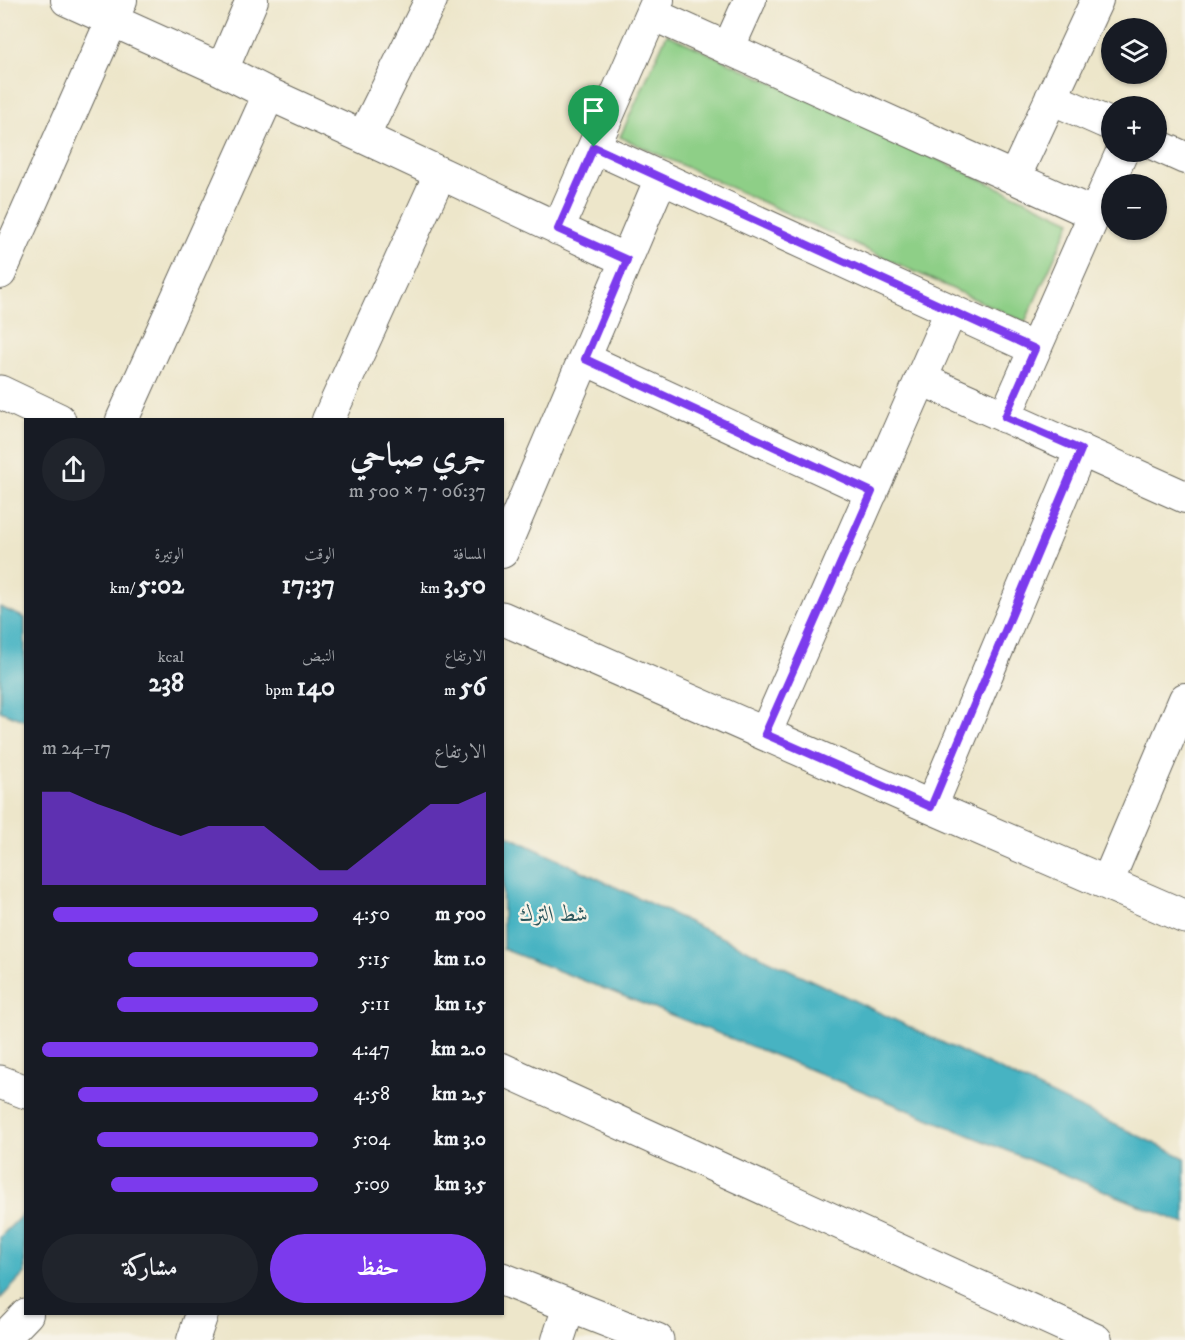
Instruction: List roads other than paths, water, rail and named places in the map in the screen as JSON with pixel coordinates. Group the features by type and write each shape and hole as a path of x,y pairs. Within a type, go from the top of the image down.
{"street":[{"path":"67,0 117,10 269,94 627,260"},
{"path":"222,70 252,0"},
{"path":"363,137 431,0"},
{"path":"728,49 750,0"},
{"path":"1014,178 1097,0"},
{"path":"558,229 655,7 728,49 1094,214"},
{"path":"0,273 117,10"},
{"path":"123,418 269,94"},
{"path":"1051,98 1101,120"},
{"path":"594,147 1035,349"},
{"path":"1167,150 1185,158"},
{"path":"1005,417 1117,162"},
{"path":"329,418 440,174"},
{"path":"504,547 661,178"},
{"path":"765,734 951,311"},
{"path":"585,359 872,492"},
{"path":"921,380 1081,450 1181,486"},
{"path":"0,392 55,418"},
{"path":"931,807 1081,450"},
{"path":"504,619 1185,917"},
{"path":"1107,883 1185,699"},
{"path":"504,1070 1096,1340"},
{"path":"0,1082 24,1091"},
{"path":"504,1281 657,1340"},
{"path":"558,1340 569,1306"},
{"path":"2,1340 26,1315"},
{"path":"193,1340 202,1315"}],"water":[{"path":"0,607 24,618 24,721 0,711"},
{"name":"شط الترك","path":"504,834 1185,1158 1185,1224 799,1065 504,949"},
{"path":"24,1213 24,1274 0,1299 0,1237"}]}
